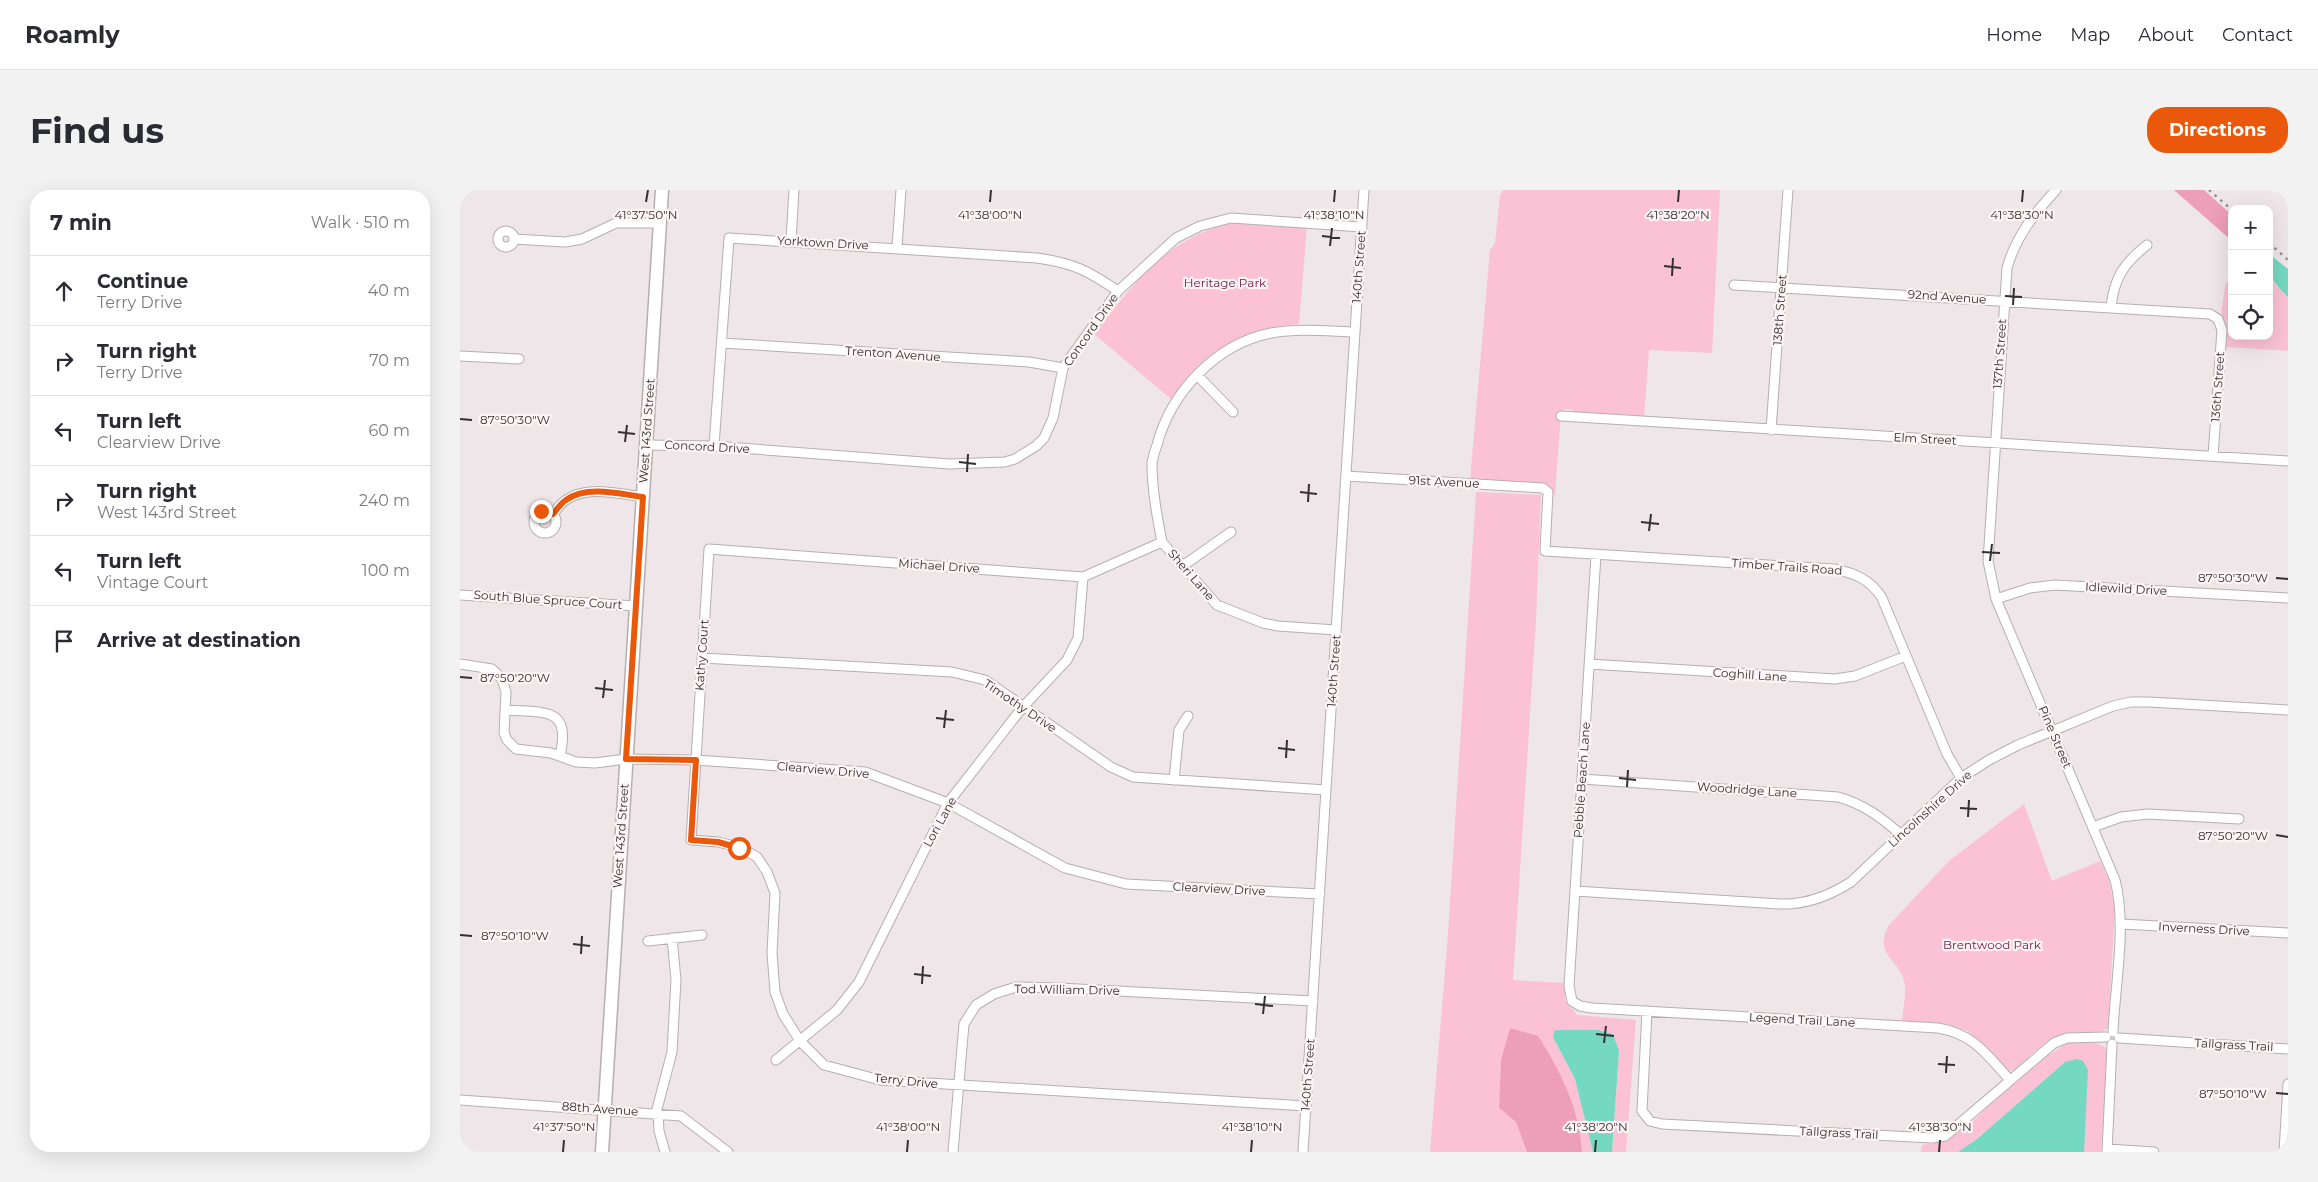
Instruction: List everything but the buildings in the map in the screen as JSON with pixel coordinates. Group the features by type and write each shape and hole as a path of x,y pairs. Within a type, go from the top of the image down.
{"main road":[{"name":"West 143rd Street","path":"602,1152 662,190"}],"street":[{"path":"791,241 794,190"},
{"path":"897,247 901,190"},
{"name":"140th Street","path":"1304,1152 1364,190"},
{"name":"138th Street","path":"1771,430 1788,190"},
{"name":"137th Street","path":"1994,443 2007,268 2018,239 2032,216 2056,190"},
{"name":"Concord Drive","path":"646,445 714,446 949,464 1005,462 1015,459 1036,446 1050,428 1063,368 1118,291 1176,238 1200,226 1231,218 1362,227"},
{"path":"514,240 565,242 582,239 616,223 660,223"},
{"name":"Yorktown Drive","path":"714,446 729,238 897,247 1063,261 1087,270 1118,291"},
{"path":"2112,307 2113,289 2120,272 2126,263 2147,245"},
{"name":"92nd Avenue","path":"1734,285 1782,286 2207,313 2218,319"},
{"name":"136th Street","path":"2213,456 2222,336 2218,319"},
{"path":"1162,542 1155,503 1152,461 1160,430 1173,406 1197,375 1225,352 1241,343 1270,333 1304,329 1354,332"},
{"name":"Trenton Avenue","path":"722,343 1029,362 1063,368"},
{"path":"460,356 519,360"},
{"path":"1197,375 1232,412"},
{"name":"Elm Street","path":"1561,416 2288,461"},
{"name":"Pine Street","path":"1994,443 1988,545 1989,571 1996,599 2115,880 2120,900 2121,924 2107,1151"},
{"name":"91st Avenue","path":"1346,476 1543,488 1548,492 1545,551"},
{"path":"553,514 565,500 576,494 604,492 643,497"},
{"path":"1184,566 1232,532"},
{"name":"Sheri Lane","path":"1162,542 1217,605 1263,623 1294,628 1336,630"},
{"name":"Michael Drive","path":"709,549 1083,577 1162,542"},
{"name":"Kathy Court","path":"696,760 709,549"},
{"name":"Timber Trails Road","path":"1545,551 1848,571 1868,581 1879,592 1947,754 1961,778"},
{"name":"Pebble Beach Lane","path":"1576,1004 1570,994 1569,986 1596,555"},
{"name":"Lori Lane","path":"776,1060 837,1010 858,982 948,803 1022,708 1066,660 1078,638 1083,577"},
{"name":"Idlewild Drive","path":"1996,599 2030,588 2054,585 2288,598"},
{"name":"South Blue Spruce Court","path":"460,595 636,606"},
{"name":"Coghill Lane","path":"1589,664 1835,679 1855,676 1906,656"},
{"name":"Timothy Drive","path":"702,658 952,672 985,680 1022,708 1111,767 1133,777 1326,790"},
{"name":"Clearview Drive","path":"460,664 485,667 497,673 504,685 504,733 511,744 521,750 560,756 576,762 595,763 626,759 696,760 866,772 948,803 1065,868 1097,878 1126,884 1320,894"},
{"name":"Lincolnshire Drive","path":"1575,891 1780,904 1801,903 1834,892 1851,882 1961,778 2003,752 2113,706 2131,702 2288,710"},
{"path":"505,710 545,713 556,718 561,724 564,734 560,756"},
{"path":"1174,780 1179,730 1188,716"},
{"name":"Terry Drive","path":"696,760 691,840 718,842 739,848 757,857 767,872 776,893 772,953 775,992 783,1014 800,1041 824,1065 880,1080 1306,1106"},
{"name":"Woodridge Lane","path":"1582,779 1838,797 1877,814 1900,834"},
{"path":"2093,827 2121,818 2148,814 2239,819"},
{"name":"Inverness Drive","path":"2121,924 2288,933"},
{"path":"648,941 702,935"},
{"path":"665,1152 659,1131 657,1113 672,1052 676,980 672,938"},
{"name":"Tod William Drive","path":"953,1152 957,1086 964,1024 976,1005 994,994 1016,987 1313,1001"},
{"name":"Legend Trail Lane","path":"1576,1004 1584,1007 1938,1028 1958,1032 1974,1041 2010,1080"},
{"name":"Tallgrass Trail","path":"1647,1011 1641,1102 1646,1117 1657,1123 1932,1138 1945,1136 2054,1043 2067,1038 2113,1038 2288,1049"},
{"path":"2284,1152 2288,1084"},
{"name":"88th Avenue","path":"460,1100 681,1116 728,1152"},
{"path":"2107,1151 2154,1152"}],"green space":[{"path":"1503,190 1720,190 1712,353 1649,350 1644,418 1578,414 1572,410 1565,409 1561,412 1555,496 1547,485 1470,480 1490,250 1495,243 1500,196"},
{"name":"Heritage Park","path":"1238,222 1307,226 1299,324 1260,330 1225,346 1209,356 1195,369 1171,399 1094,334 1139,279 1174,249 1193,237 1214,228"},
{"path":"2273,280 2288,297 2288,351 2226,347 2226,323 2221,313 2226,282 2228,282 2228,340 2273,340"},
{"path":"1476,492 1541,495 1536,620 1513,980 1565,983 1565,1000 1577,1015 1636,1020 1626,1152 1612,1152 1619,1051 1613,1034 1598,1030 1559,1030 1553,1037 1575,1079 1593,1152 1582,1152 1581,1141 1516,1031 1510,1029 1501,1060 1499,1108 1516,1122 1527,1152 1430,1152 1448,934"},
{"name":"Brentwood Park","path":"2024,804 2052,881 2100,861 2109,881 2115,909 2108,1028 2104,1031 2093,1033 2071,1032 2051,1039 2015,1069 2009,1071 1968,1031 1947,1024 1902,1021 1905,985 1903,977 1890,958 1884,944 1889,925 1950,860"},
{"path":"2094,1042 2105,1047 2108,1053 2101,1152 2084,1152 2085,1112 2065,1062 1977,1139 1958,1152 1921,1152 1922,1145 1943,1142 1970,1124 2008,1087 2047,1056 2067,1043"}],"shaded area":[{"path":"2174,190 2204,190 2228,211 2228,237"},
{"path":"2273,257 2288,269 2288,297 2273,279"},
{"path":"1510,1028 1538,1036 1546,1049 1568,1091 1577,1121 1582,1152 1527,1152 1516,1122 1499,1108 1501,1060"},
{"path":"1598,1030 1613,1034 1619,1051 1612,1152 1593,1152 1575,1079 1553,1037 1554,1031"},
{"path":"2077,1059 2083,1061 2088,1070 2084,1152 1958,1152 1977,1139 2065,1062"}],"waterway":[{"path":"2280,190 2288,198"}],"railway":[{"path":"2209,190 2228,207"},
{"path":"2273,247 2288,260"}],"route":[{"path":"541,511 545,510 553,514 565,500 576,494 604,492 643,497 626,759 696,760 691,840 718,842 739,848"}]}
